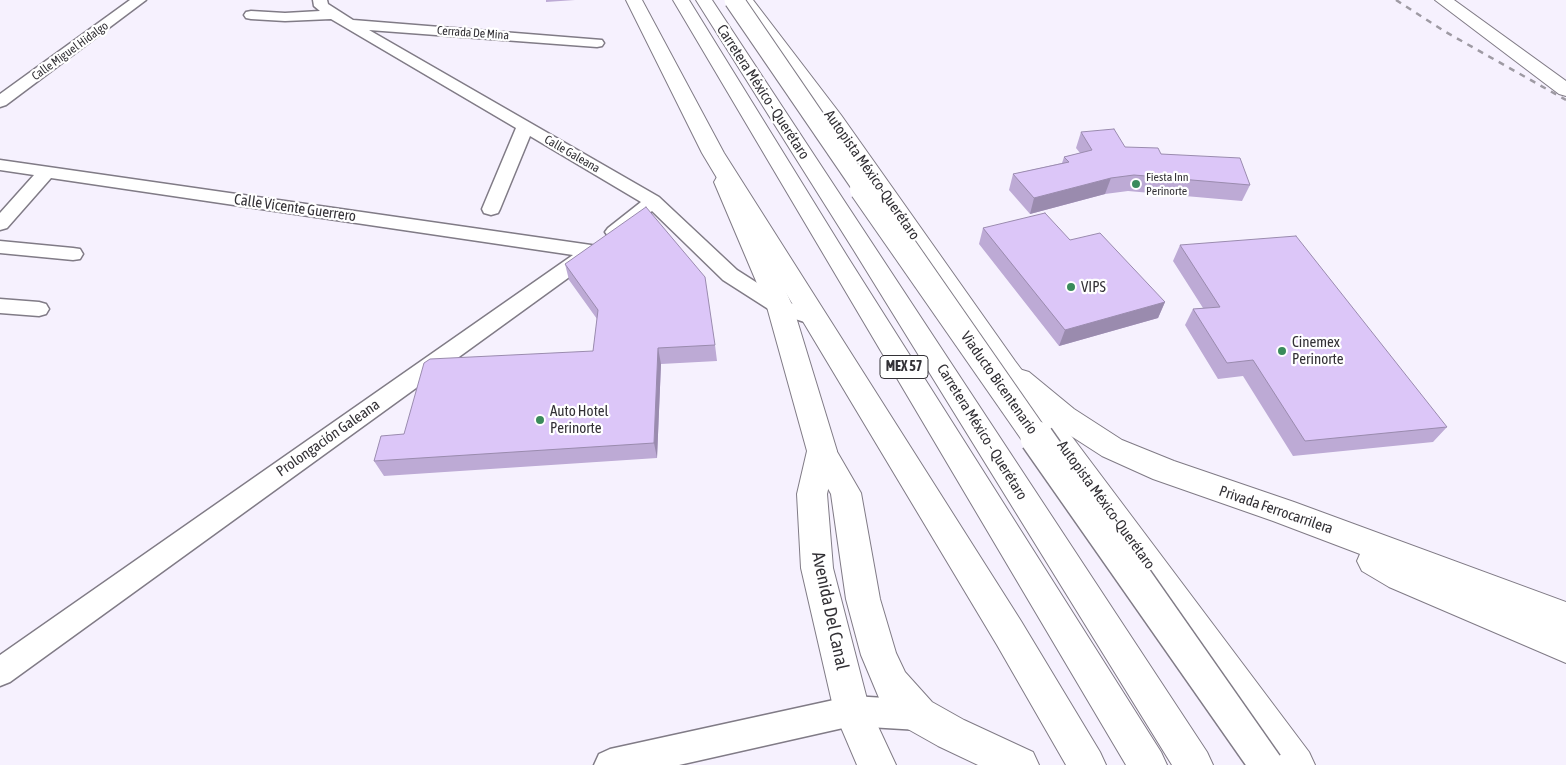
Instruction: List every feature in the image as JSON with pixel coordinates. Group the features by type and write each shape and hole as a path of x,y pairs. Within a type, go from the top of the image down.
{"main road":[{"path":"634,0 712,153 780,307 822,451 846,493 864,599 879,655 892,686 919,715 950,734 1020,765"},
{"name":"Carretera México - Querétaro","path":"681,0 1148,765"},
{"name":"Carretera México - Querétaro","path":"704,0 866,249 1194,765"},
{"name":"Viaducto Bicentenario","path":"734,0 910,257 1266,765"},
{"name":"Autopista México-Querétaro","path":"744,0 834,119 1005,368 1296,765"},
{"path":"1443,0 1566,90"},
{"path":"1467,0 1566,71"},
{"path":"772,38 866,249"},
{"path":"712,153 1010,634 1083,757"},
{"name":"Privada Ferrocarrilera","path":"1005,368 1064,417 1112,448 1172,474 1283,511 1566,618"},
{"name":"Avenida Del Canal","path":"822,451 812,494 817,568 852,711 877,765"},
{"path":"1283,511 1402,576 1566,646"}],"street":[{"name":"Calle Miguel Hidalgo","path":"0,102 139,0"},
{"name":"Calle Galeana","path":"320,0 321,6 341,19 653,201 730,275 780,307 814,318"},
{"name":"Cerrada De Mina","path":"251,15 341,19 597,43"},
{"path":"491,209 525,126"},
{"name":"Calle Vicente Guerrero","path":"0,165 591,251"},
{"path":"0,224 47,172"},
{"name":"Prolongación Galeana","path":"0,672 591,251 653,201"},
{"path":"0,247 73,254"},
{"path":"0,306 39,309"},
{"path":"610,765 852,711 919,715"}],"building":[{"path":"1114,129 1125,147 1158,148 1161,154 1240,158 1250,185 1134,175 1111,178 1034,198 1013,174 1069,162 1064,157 1092,150 1081,132"},
{"path":"646,207 705,277 715,345 658,348 654,443 374,461 381,436 404,434 424,363 430,359 593,351 598,310 565,264"},
{"name":"VIPS","path":"1045,213 1070,240 1100,233 1165,302 1065,330 983,228"},
{"name":"Cinemex Perinorte","path":"1296,236 1447,427 1305,441 1253,360 1227,363 1193,309 1220,307 1180,245"}],"railway":[{"path":"1396,0 1444,31 1566,100"}],"place":[{"name":"Fiesta Inn Perinorte","path":"1136,184"},
{"name":"VIPS","path":"1071,287"},
{"name":"Cinemex Perinorte","path":"1282,351"},
{"name":"Auto Hotel Perinorte","path":"540,420"}]}
